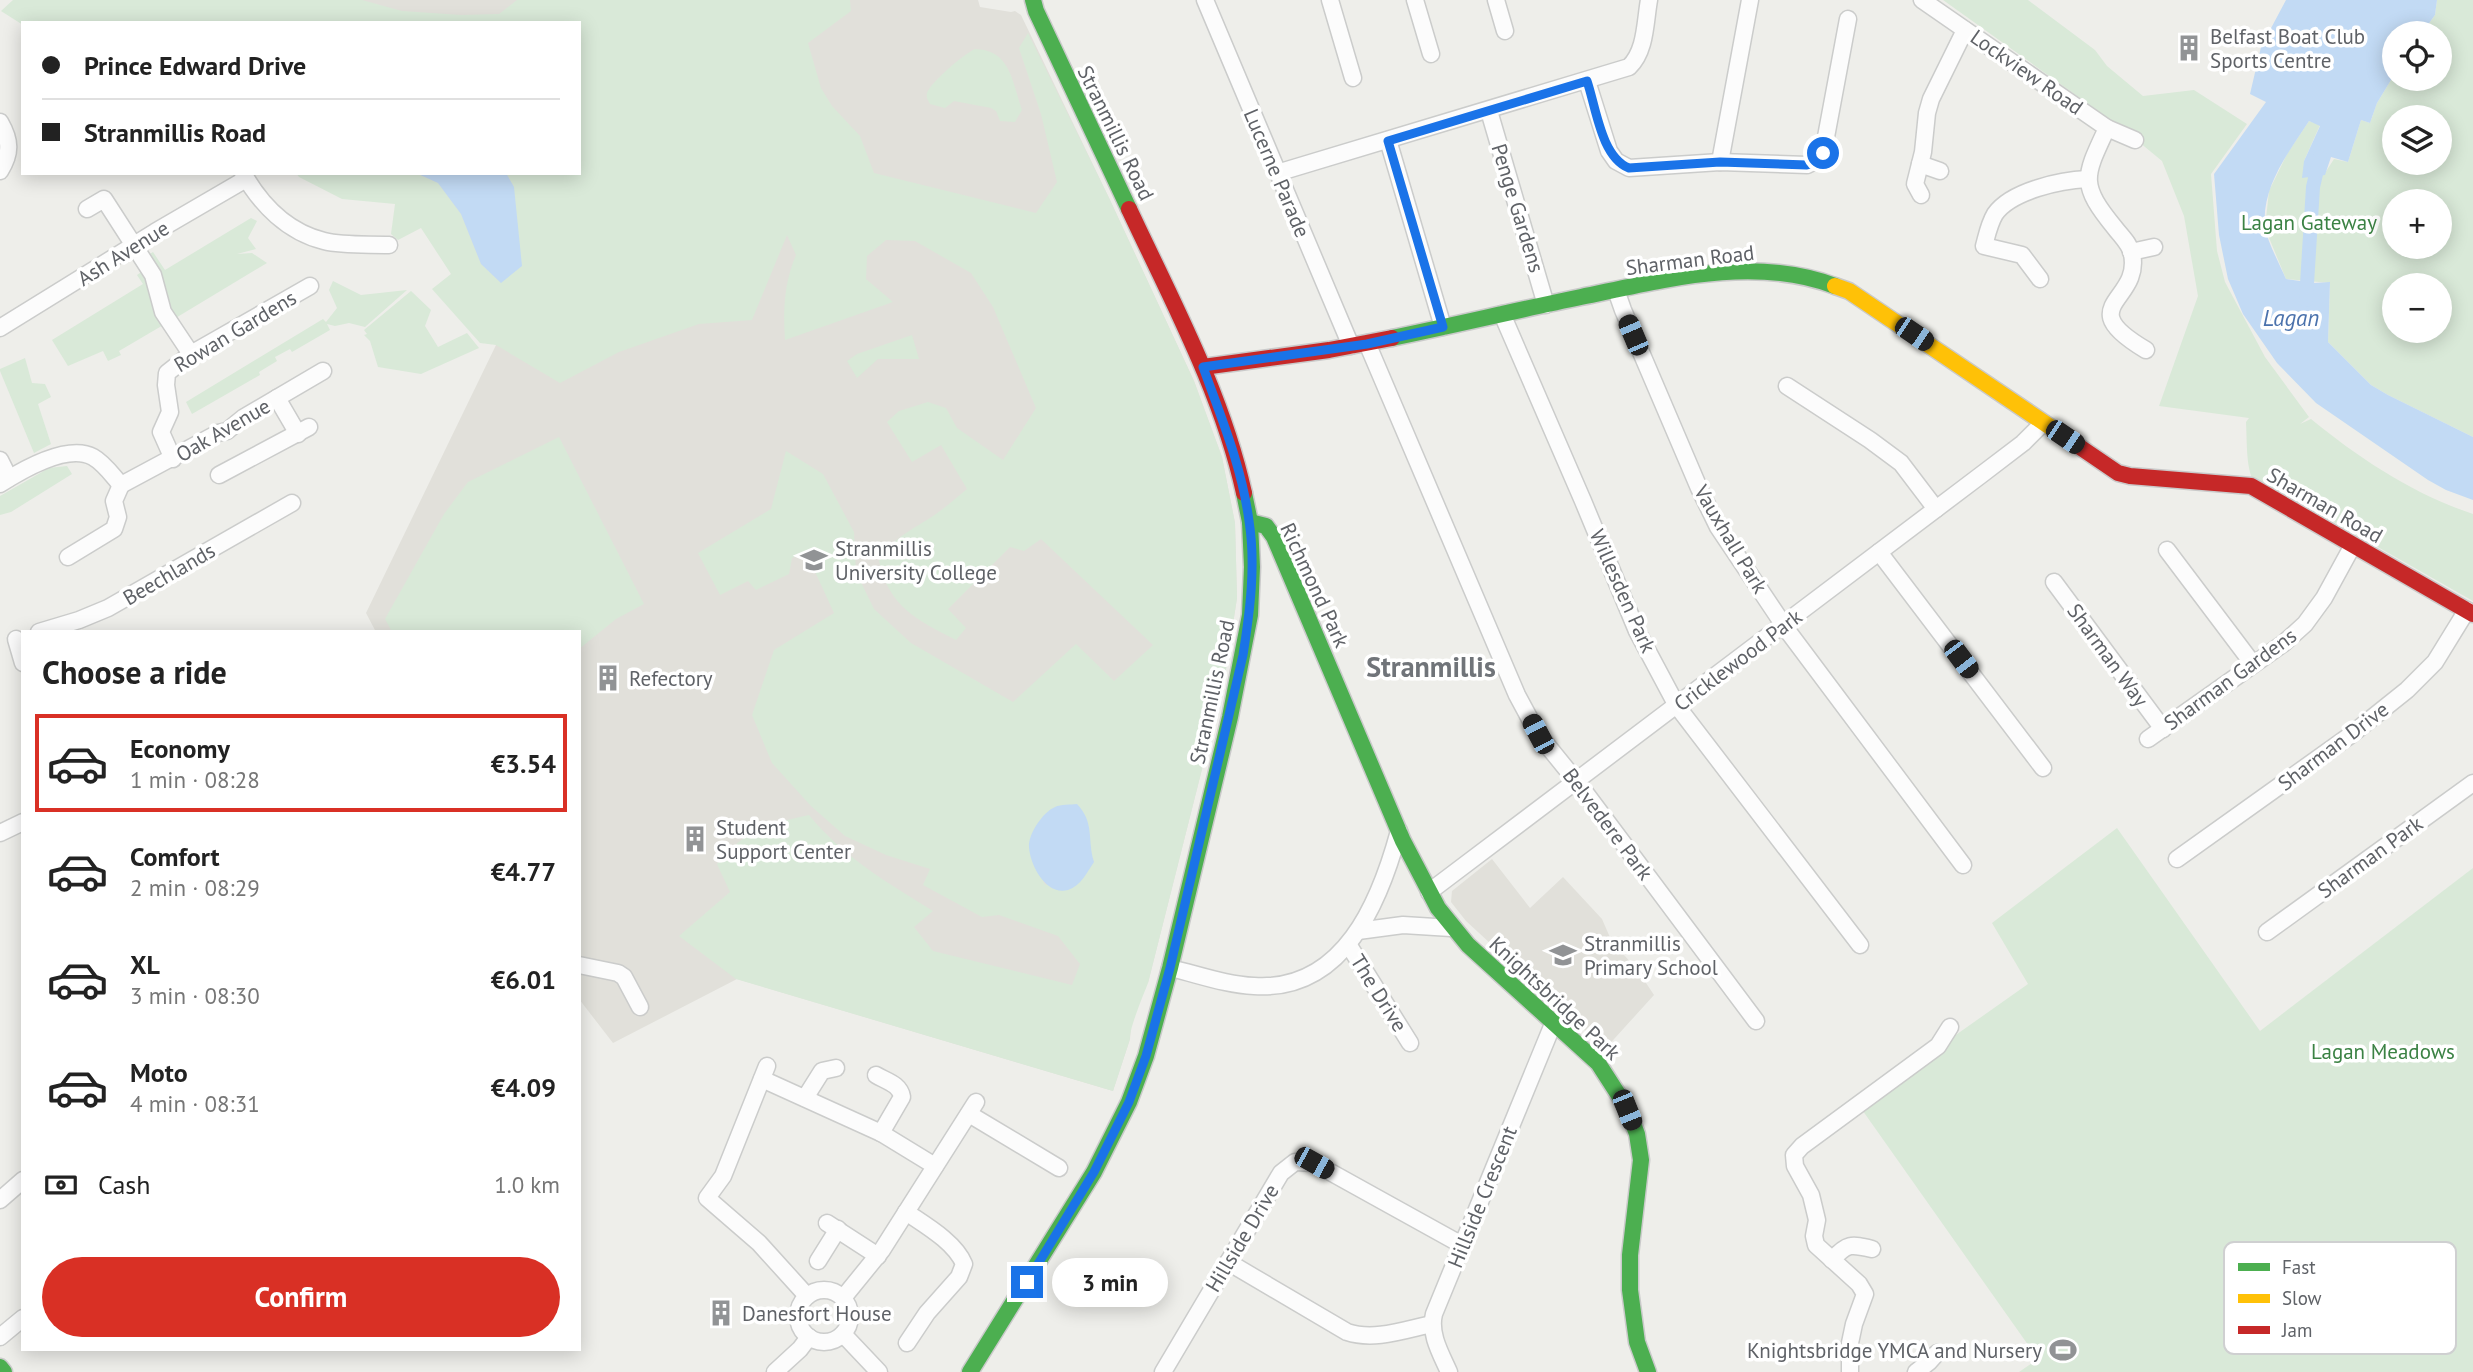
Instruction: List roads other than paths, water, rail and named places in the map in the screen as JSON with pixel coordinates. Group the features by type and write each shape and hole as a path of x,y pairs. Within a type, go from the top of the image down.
{"street":[{"name":"Lucerne Parade","path":"1205,0 1277,173 1359,345"},
{"path":"1330,0 1353,78"},
{"path":"1415,0 1431,54"},
{"path":"1496,0 1504,31"},
{"path":"1277,173 1629,67 1636,60 1642,43 1649,0"},
{"path":"1720,162 1750,0"},
{"name":"Lockview Road","path":"1922,0 2108,128 2135,140"},
{"name":"Stranmillis Road","path":"970,1372 1068,1216 1112,1138 1146,1056 1170,968 1250,615 1250,522 1236,457 1203,367 1031,4"},
{"path":"1587,81 1609,150 1622,165 1629,168 1720,162 1807,165 1819,159 1826,142 1848,19"},
{"path":"1920,195 1915,184 1927,113 1931,99 1965,30"},
{"name":"Penge Gardens","path":"1489,111 1546,305"},
{"path":"0,122 10,146 0,171"},
{"path":"2108,128 2092,161 2087,179 2094,202 2132,252 2133,265 2130,275 2114,304 2112,318 2118,332 2147,350"},
{"path":"1388,141 1443,327"},
{"path":"1920,164 1940,171"},
{"path":"245,176 270,211 310,236 327,242 389,245"},
{"name":"Ash Avenue","path":"0,328 245,176"},
{"path":"2040,279 2022,255 1984,246 1990,222 1997,211 2019,197 2056,183 2087,179"},
{"path":"87,209 104,199 153,275 163,312 191,354"},
{"path":"2132,252 2154,247"},
{"name":"Sharman Road","path":"1203,367 1359,345 1616,290 1716,274 1786,273 1831,282 1878,310 2119,472 2130,476 2251,486 2470,612"},
{"name":"Rowan Gardens","path":"173,459 162,436 170,412 166,378 172,368 191,354 310,286"},
{"name":"Vauxhall Park","path":"1616,290 1710,512 1784,625 1963,865"},
{"name":"Willesden Park","path":"1502,314 1637,631 1677,706 1860,945"},
{"name":"Belvedere Park","path":"1359,345 1517,695 1538,734 1756,1021"},
{"name":"Oak Avenue","path":"121,485 218,433 227,431 243,418 323,371"},
{"path":"1787,386 1870,440 1900,463 1936,509"},
{"path":"219,475 304,430 277,398"},
{"name":"Cricklewood Park","path":"1429,892 2023,443 2043,423"},
{"path":"0,460 4,481 58,456 78,452 94,458 121,485 114,501 118,517 114,529 68,557"},
{"name":"Beechlands","path":"46,630 108,608 292,503"},
{"name":"Richmond Park","path":"1250,522 1262,523 1267,527 1279,548 1399,831 1429,892 1451,928"},
{"name":"Sharman Gardens","path":"2148,739 2284,643 2305,624 2324,598 2353,545"},
{"path":"2167,550 2253,664"},
{"path":"1879,552 2043,768"},
{"name":"Sharman Way","path":"2054,582 2163,729"},
{"name":"Sharman Drive","path":"2177,859 2352,734 2407,690 2435,662 2470,612"},
{"path":"13,639 21,658"},
{"name":"Sharman Park","path":"2267,932 2473,783"},
{"path":"0,834 21,823"},
{"path":"1170,968 1239,984 1271,986 1314,973 1328,964 1353,937 1383,885 1399,831"},
{"path":"1353,937 1387,926 1451,928"},
{"name":"Knightsbridge Park","path":"1451,928 1598,1063 1627,1110 1639,1145 1640,1177 1629,1260 1637,1336 1648,1372"},
{"name":"The Drive","path":"1353,937 1410,1043"},
{"path":"581,965 624,977 640,1007"},
{"name":"Hillside Crescent","path":"1432,1325 1461,1245 1553,1024"},
{"path":"1850,1372 1850,1343 1865,1294 1859,1284 1816,1245 1814,1236 1817,1220 1811,1195 1795,1166 1794,1155 1802,1146 1938,1046 1950,1027"},
{"path":"804,1098 822,1071 836,1068"},
{"path":"807,1296 759,1243 707,1198 723,1176 764,1072 804,1098 881,1133 936,1166"},
{"path":"876,1075 897,1086 902,1097 881,1133"},
{"path":"843,1298 878,1256 972,1108 1059,1168"},
{"name":"Hillside Drive","path":"1163,1372 1281,1173 1295,1162 1314,1163 1461,1245"},
{"path":"0,1200 21,1182"},
{"path":"906,1212 928,1226 957,1252 964,1264 959,1277 927,1313 907,1343"},
{"path":"818,1261 832,1226 878,1256"},
{"path":"1832,1260 1846,1247 1853,1245 1872,1250"},
{"path":"1228,1262 1347,1332 1359,1336 1370,1337 1432,1325 1449,1372"},
{"path":"829,1290 843,1298 848,1304 850,1320 843,1334 830,1342 816,1341 803,1332 798,1318 800,1306 807,1296 829,1290"},
{"path":"0,1337 21,1320"},
{"path":"843,1334 879,1372"},
{"path":"775,1372 809,1337"},
{"path":"1916,1372 1937,1353"},
{"path":"0,1367 4,1372"}],"water":[{"name":"Lagan","path":"2286,0 2437,0 2435,15 2431,21 2382,21 2382,91 2384,91 2370,123 2361,120 2348,162 2331,157 2325,175 2302,178 2304,161 2320,126 2309,121 2272,184 2267,198 2265,227 2286,279 2330,282 2328,342 2371,385 2473,437 2473,500 2428,480 2316,403 2277,363 2243,314 2228,279 2219,235 2214,174 2266,102 2250,94 2261,47"},
{"path":"420,175 507,175 514,187 522,266 501,283 481,264 461,214 438,183"},
{"path":"1077,804 1086,818 1094,862 1077,885 1060,891 1046,884 1041,878 1032,862 1029,842 1037,824 1050,810 1060,805"}],"waterway":[{"name":"Lagan","path":"2306,300 2313,187 2320,157"}],"place":[{"name":"Belfast Boat Club Sports Centre","path":"2189,48"},
{"name":"Stranmillis University College","path":"814,560"},
{"name":"Refectory","path":"608,678"},
{"name":"Student Support Center","path":"695,839"},
{"name":"Stranmillis Primary School","path":"1563,955"},
{"name":"Danesfort House","path":"721,1313"},
{"name":"Knightsbridge YMCA and Nursery","path":"2063,1350"}],"district":[{"name":"Stranmillis","path":"1431,666"}],"park label":[{"name":"Lagan Gateway","path":"2309,222"},
{"name":"Lagan Meadows","path":"2383,1051"}]}
